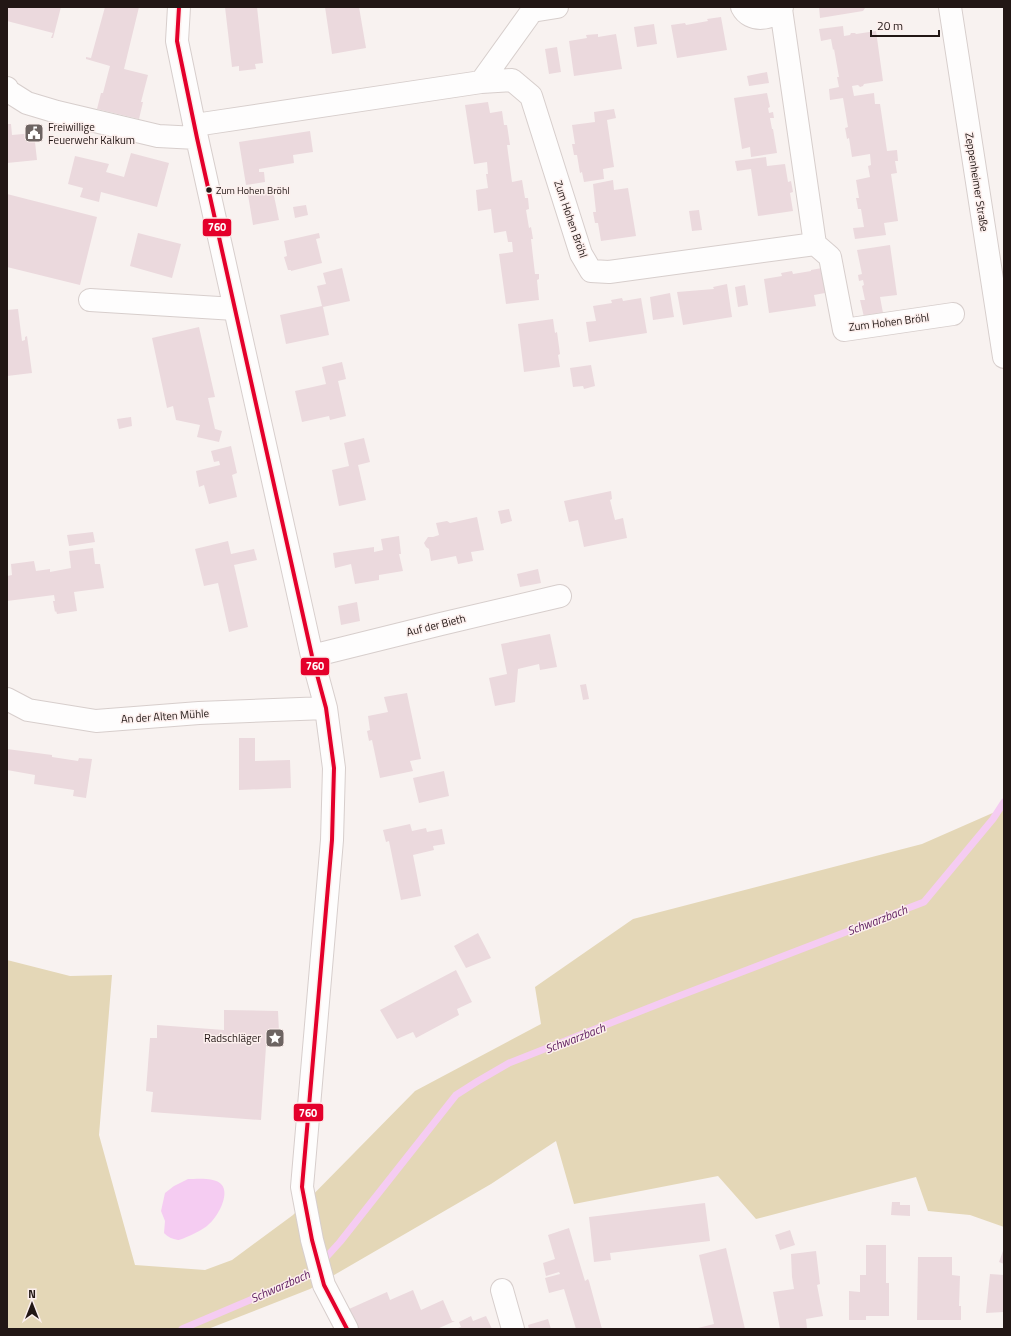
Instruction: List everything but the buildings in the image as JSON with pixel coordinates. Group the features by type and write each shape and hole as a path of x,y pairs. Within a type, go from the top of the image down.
{"street":[{"path":"179,7 178,41 196,131 312,656 326,708 334,768 332,840 302,1187 312,1240 324,1285 347,1329"},
{"path":"481,82 532,11 556,7"},
{"path":"742,7 750,15 760,18 771,16 781,8"},
{"name":"Zeppenheimer Straße","path":"950,7 1004,357"},
{"path":"781,8 815,244"},
{"name":"Zum Hohen Bröhl","path":"7,88 8,92 26,102 57,112 158,136 196,131 481,82 512,80 531,96 582,254 591,271 609,272 815,244 830,257 844,330 953,314"},
{"path":"90,300 235,309"},
{"name":"Auf der Bieth","path":"312,656 560,596"},
{"name":"An der Alten Mühle","path":"7,699 28,710 96,721 199,713 326,708"},
{"path":"502,1290 513,1329"}],"shaded area":[{"path":"1004,808 1004,1227 970,1215 928,1211 916,1177 756,1219 718,1176 574,1204 556,1141 491,1184 310,1289 208,1329 7,1329 7,960 70,976 112,975 99,1135 135,1265 205,1270 232,1260 293,1215 415,1091 541,1024 535,987 633,919 922,844"},
{"path":"188,1179 205,1179 218,1182 224,1188 224,1200 219,1212 212,1222 193,1234 178,1240 170,1238 164,1233 165,1221 161,1211 165,1193 174,1186"}],"waterway":[{"name":"Schwarzbach","path":"182,1329 311,1274 340,1242 456,1095 509,1063 924,902 993,819 1004,802"}],"transit line":[{"name":"760","path":"179,7 177,41 197,138 312,656 326,708 334,768 332,840 302,1187 312,1240 324,1285 347,1329"}],"place":[{"name":"Freiwillige Feuerwehr Kalkum","path":"34,133"},
{"name":"Zum Hohen Bröhl","path":"209,190"},
{"name":"Radschläger","path":"275,1038"}]}
